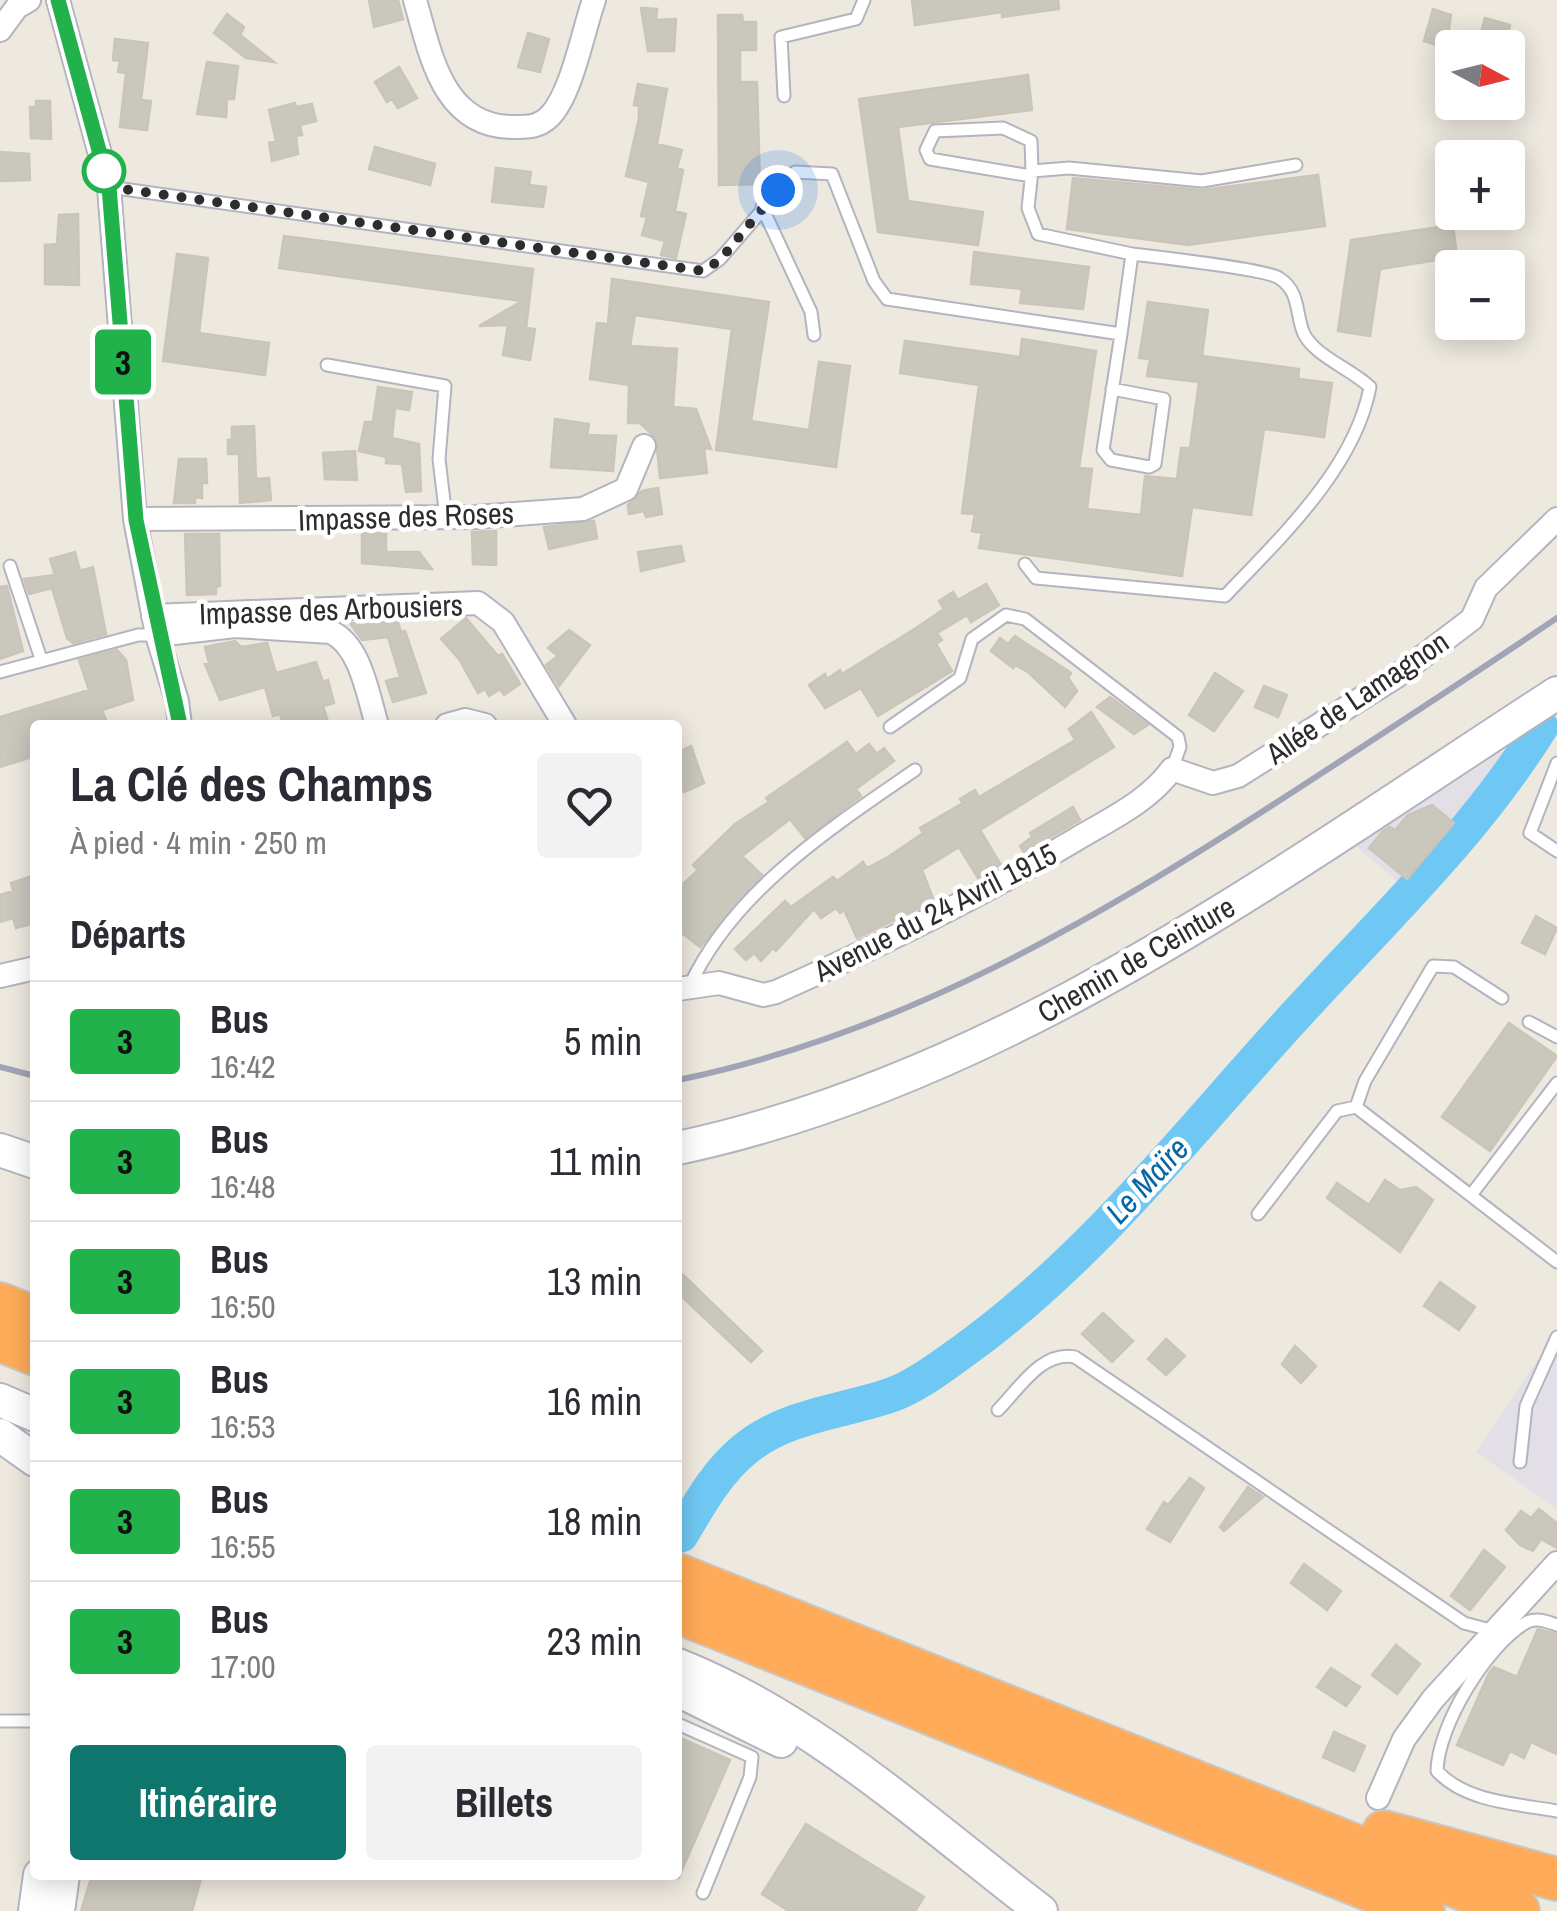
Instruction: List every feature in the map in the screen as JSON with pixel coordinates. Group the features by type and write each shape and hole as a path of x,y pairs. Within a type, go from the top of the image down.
{"highway":[{"path":"0,1304 30,1316"},
{"path":"0,1340 30,1352"},
{"path":"682,1577 1518,1911"},
{"path":"682,1614 1423,1911"},
{"path":"880,1655 1321,1813 1557,1878"}],"main road":[{"name":"Chemin de Ceinture","path":"682,1147 835,1103 1029,1023 1221,911 1557,692"},
{"path":"0,1150 30,1162"},
{"path":"0,1173 30,1165"},
{"path":"0,1400 30,1413"},
{"path":"0,1435 30,1456"},
{"path":"682,1667 735,1691 825,1746 1041,1911"},
{"path":"682,1692 779,1740 1008,1911"},
{"path":"35,1911 39,1880"},
{"path":"58,1911 63,1880"}],"street":[{"path":"0,30 16,7 29,0"},
{"path":"58,0 109,187 136,520 155,625 178,701 180,720"},
{"path":"416,0 437,74 461,108 489,127 535,127 550,116 562,97 594,0"},
{"name":"Impasse des Roses","path":"136,520 446,518 583,509 626,489 644,446"},
{"name":"Allée de Lamagnon","path":"1172,768 1213,783 1238,776 1396,676 1472,619 1486,588 1557,519"},
{"name":"Impasse des Arbousiers","path":"155,625 478,603 503,622 563,720"},
{"path":"155,625 331,632 344,638 352,652 375,720"},
{"name":"Avenue du 24 Avril 1915","path":"683,988 720,982 762,994 776,992 906,934 1156,791 1172,768"},
{"path":"0,976 30,969"},
{"path":"1378,1798 1404,1739 1432,1699 1557,1563"}],"lane":[{"path":"784,96 781,37 856,19 864,0"},
{"path":"1025,564 1036,578 1225,596 1280,538 1364,422 1370,387 1349,367 1321,354 1304,334 1296,296 1278,276 1132,254 1038,234 1028,208 1032,174 1031,140 1003,128 935,130 926,150 930,159 1032,174 1069,168 1202,181 1296,165"},
{"path":"109,187 703,271 720,260 794,172 832,174 874,281 886,299 1120,334"},
{"path":"762,207 811,312 814,335"},
{"path":"1112,390 1164,399 1156,464 1149,467 1105,456 1112,390 1132,254"},
{"path":"327,365 446,386 439,459 446,518"},
{"path":"10,566 41,658"},
{"path":"890,726 960,678 972,638 1006,615 1024,619 1178,737 1180,748 1172,768"},
{"path":"0,672 155,625"},
{"path":"1557,763 1530,834 1557,851"},
{"path":"683,988 702,959 770,881 833,826 915,770"},
{"path":"1356,1107 1365,1081 1433,966 1454,967 1502,998"},
{"path":"1528,1022 1557,1037"},
{"path":"1471,1195 1557,1083"},
{"path":"1258,1214 1337,1111 1356,1107 1557,1262"},
{"path":"1520,1462 1526,1406 1557,1337"},
{"path":"998,1410 1047,1360 1063,1354 1075,1357 1464,1622 1494,1631"},
{"path":"1557,1625 1543,1620 1528,1621 1482,1668 1462,1695 1437,1752 1437,1771 1448,1784 1471,1793 1557,1811"},
{"path":"0,1721 30,1720"},
{"path":"682,1726 752,1756 750,1777 704,1893"}],"shaded area":[{"path":"1514,744 1462,824 1405,888 1356,846"},
{"path":"1544,1350 1557,1356 1557,1509 1476,1452"}],"building":[{"path":"369,0 398,0 403,19 374,27"},
{"path":"912,0 1058,0 1059,9 1002,17 1002,12 915,25"},
{"path":"641,8 657,9 656,20 676,19 674,51 648,51"},
{"path":"1433,9 1451,15 1449,30 1435,30 1435,44 1424,41"},
{"path":"227,14 244,27 240,35 274,62 246,58 214,33"},
{"path":"718,15 742,15 743,22 756,22 756,50 740,50 740,82 757,82 760,184 719,185"},
{"path":"1485,18 1510,25 1509,30 1482,30"},
{"path":"528,33 549,39 540,72 518,67"},
{"path":"115,39 148,43 141,100 151,101 147,130 120,127 126,73 118,72 120,61 113,60"},
{"path":"207,62 238,66 234,99 227,99 226,117 197,114"},
{"path":"399,67 417,98 398,108 392,99 387,102 375,82"},
{"path":"1028,75 1032,110 898,127 908,201 983,212 978,245 878,232 859,99"},
{"path":"638,84 667,89 657,144 682,150 677,168 683,170 675,211 686,214 676,258 661,255 665,241 642,235 647,217 641,216 649,182 626,176 639,118 639,106 634,105"},
{"path":"36,101 50,101 51,139 31,138 30,107 36,107"},
{"path":"295,103 296,107 312,104 316,121 300,125 302,135 296,136 298,154 272,161 269,143 276,141 269,110"},
{"path":"375,147 435,164 430,185 369,169"},
{"path":"0,152 29,154 30,180 0,181"},
{"path":"496,168 531,172 529,185 546,187 543,207 492,202"},
{"path":"1318,175 1325,226 1188,245 1067,229 1073,178 1202,190"},
{"path":"78,214 79,285 45,284 45,245 57,244 59,215"},
{"path":"1435,228 1454,230 1456,250 1435,250 1435,260 1380,269 1370,336 1338,331 1351,240"},
{"path":"284,236 533,269 526,328 535,329 530,360 503,355 508,325 479,326 522,301 279,268"},
{"path":"974,252 1089,267 1083,309 1020,303 1022,289 971,284"},
{"path":"177,254 208,258 199,333 269,343 265,375 163,361"},
{"path":"612,279 769,302 751,421 809,430 819,362 850,366 836,467 716,450 732,329 635,315 630,346 677,349 673,407 696,409 711,449 704,448 707,473 660,478 656,438 640,423 628,423 629,385 590,379 597,323 608,324"},
{"path":"1148,302 1208,310 1202,356 1299,369 1298,379 1332,383 1324,437 1264,429 1251,515 1192,507 1182,576 979,548 982,533 972,531 975,514 962,513 979,385 900,373 905,341 1020,357 1022,339 1096,351 1079,468 1092,469 1087,509 1141,515 1145,476 1177,479 1181,448 1190,448 1199,382 1147,376 1150,359 1139,358"},
{"path":"378,387 412,392 409,410 395,408 392,438 419,444 421,491 406,492 402,464 386,463 386,457 359,451 365,422 373,422"},
{"path":"555,419 589,424 587,435 616,436 613,471 551,467"},
{"path":"254,426 256,479 269,478 271,500 240,503 239,454 228,454 228,440 232,440 232,427"},
{"path":"355,451 357,480 325,479 323,453"},
{"path":"179,459 206,459 207,483 202,483 202,498 195,497 195,503 174,503"},
{"path":"658,488 662,514 629,514 628,505 642,491"},
{"path":"594,521 597,538 549,549 544,527"},
{"path":"496,531 496,565 473,564 472,532"},
{"path":"362,533 386,533 386,552 419,552 432,569 362,563"},
{"path":"185,534 219,534 220,586 216,587 216,594 187,595"},
{"path":"681,546 684,561 641,571 638,552"},
{"path":"75,552 80,571 93,567 106,634 73,643 67,638 52,588 29,594 24,579 55,575 50,559"},
{"path":"986,584 999,605 971,622 967,615 937,633 942,640 936,644 952,671 878,716 861,688 825,708 809,685 825,674 827,679 840,670 842,674 916,628 944,609 939,601 953,592 958,600"},
{"path":"7,586 23,651 0,659 0,587"},
{"path":"466,618 498,656 502,654 520,684 504,695 500,689 489,696 485,689 478,693 459,659 441,639"},
{"path":"398,622 401,632 405,631 426,693 393,702 386,681 400,677 388,637 362,640 350,623"},
{"path":"569,630 590,645 559,686 546,665 558,656 548,648"},
{"path":"1015,636 1071,673 1068,678 1077,691 1065,707 1028,672 1015,665 1013,668 991,651 1000,638 1008,644"},
{"path":"235,641 241,647 267,643 276,673 316,662 323,682 328,680 334,703 323,706 327,720 282,720 280,714 273,716 265,687 220,700 205,664 209,663 205,647"},
{"path":"117,650 126,660 133,700 102,710 106,720 30,720 30,758 0,767 0,717 89,690 79,660"},
{"path":"1215,673 1243,691 1214,731 1189,715"},
{"path":"1264,686 1287,695 1278,717 1255,707"},
{"path":"1110,697 1148,725 1134,734 1097,707"},
{"path":"1091,712 1114,747 980,830 1001,865 978,878 959,847 922,870 934,901 857,938 844,910 840,913 836,908 821,918 814,909 776,951 773,948 761,961 754,953 746,960 735,949 785,901 791,907 833,877 837,881 863,862 867,868 888,857 923,833 920,828 963,803 960,799 975,790 979,797 1075,740 1069,729"},
{"path":"847,742 856,754 869,744 877,754 884,748 894,761 856,789 861,796 805,838 790,819 742,856 762,875 700,947 682,933 682,885 698,870 693,865 735,824 769,802 766,798"},
{"path":"691,746 704,783 684,792 682,786 682,750"},
{"path":"1432,805 1454,823 1407,879 1369,848 1383,831 1390,827 1395,830 1408,815"},
{"path":"1073,807 1080,820 1024,852 1020,846 1032,837 1030,833"},
{"path":"30,877 30,924 16,928 13,918 0,922 0,895 13,891 11,883"},
{"path":"1536,916 1557,928 1545,954 1522,943"},
{"path":"1509,1023 1557,1056 1490,1151 1442,1117"},
{"path":"1385,1180 1400,1190 1416,1187 1433,1200 1400,1252 1327,1198 1337,1183 1369,1205"},
{"path":"682,1274 762,1351 751,1362 682,1297"},
{"path":"1440,1282 1475,1307 1459,1330 1424,1306"},
{"path":"1103,1313 1133,1341 1112,1362 1082,1334"},
{"path":"1166,1339 1185,1356 1166,1375 1148,1359"},
{"path":"1295,1346 1316,1366 1301,1383 1282,1364"},
{"path":"1190,1478 1204,1488 1170,1542 1147,1529 1164,1502 1168,1505"},
{"path":"1248,1487 1263,1497 1224,1531 1220,1527"},
{"path":"1539,1509 1557,1523 1557,1548 1541,1539 1533,1551 1520,1545 1506,1530 1521,1511 1531,1518"},
{"path":"1484,1550 1505,1567 1470,1610 1451,1596"},
{"path":"1304,1564 1341,1591 1327,1610 1291,1583"},
{"path":"1538,1629 1557,1634 1557,1754 1531,1742 1524,1758 1510,1751 1503,1765 1457,1745 1489,1673 1494,1667 1517,1677"},
{"path":"1396,1645 1420,1664 1397,1694 1372,1675"},
{"path":"1331,1668 1360,1687 1346,1706 1317,1687"},
{"path":"1334,1732 1365,1746 1354,1771 1323,1757"},
{"path":"682,1739 730,1760 682,1870"},
{"path":"806,1824 924,1897 915,1911 789,1911 762,1894"},
{"path":"90,1880 201,1880 192,1911 81,1911"}],"waterway":[{"name":"Le Maïre","path":"682,1533 725,1469 760,1438 796,1422 909,1387 962,1352 1057,1274 1143,1186 1431,870 1489,801 1541,727"}],"railway":[{"path":"682,1079 841,1033 919,1002 1068,929 1213,843 1557,618"},
{"path":"0,1067 30,1075"}],"bus line":[{"name":"3","path":"58,0 109,187 140,553 180,720"}],"route":[{"path":"104,171 109,187 703,271 720,260 778,190"}]}
